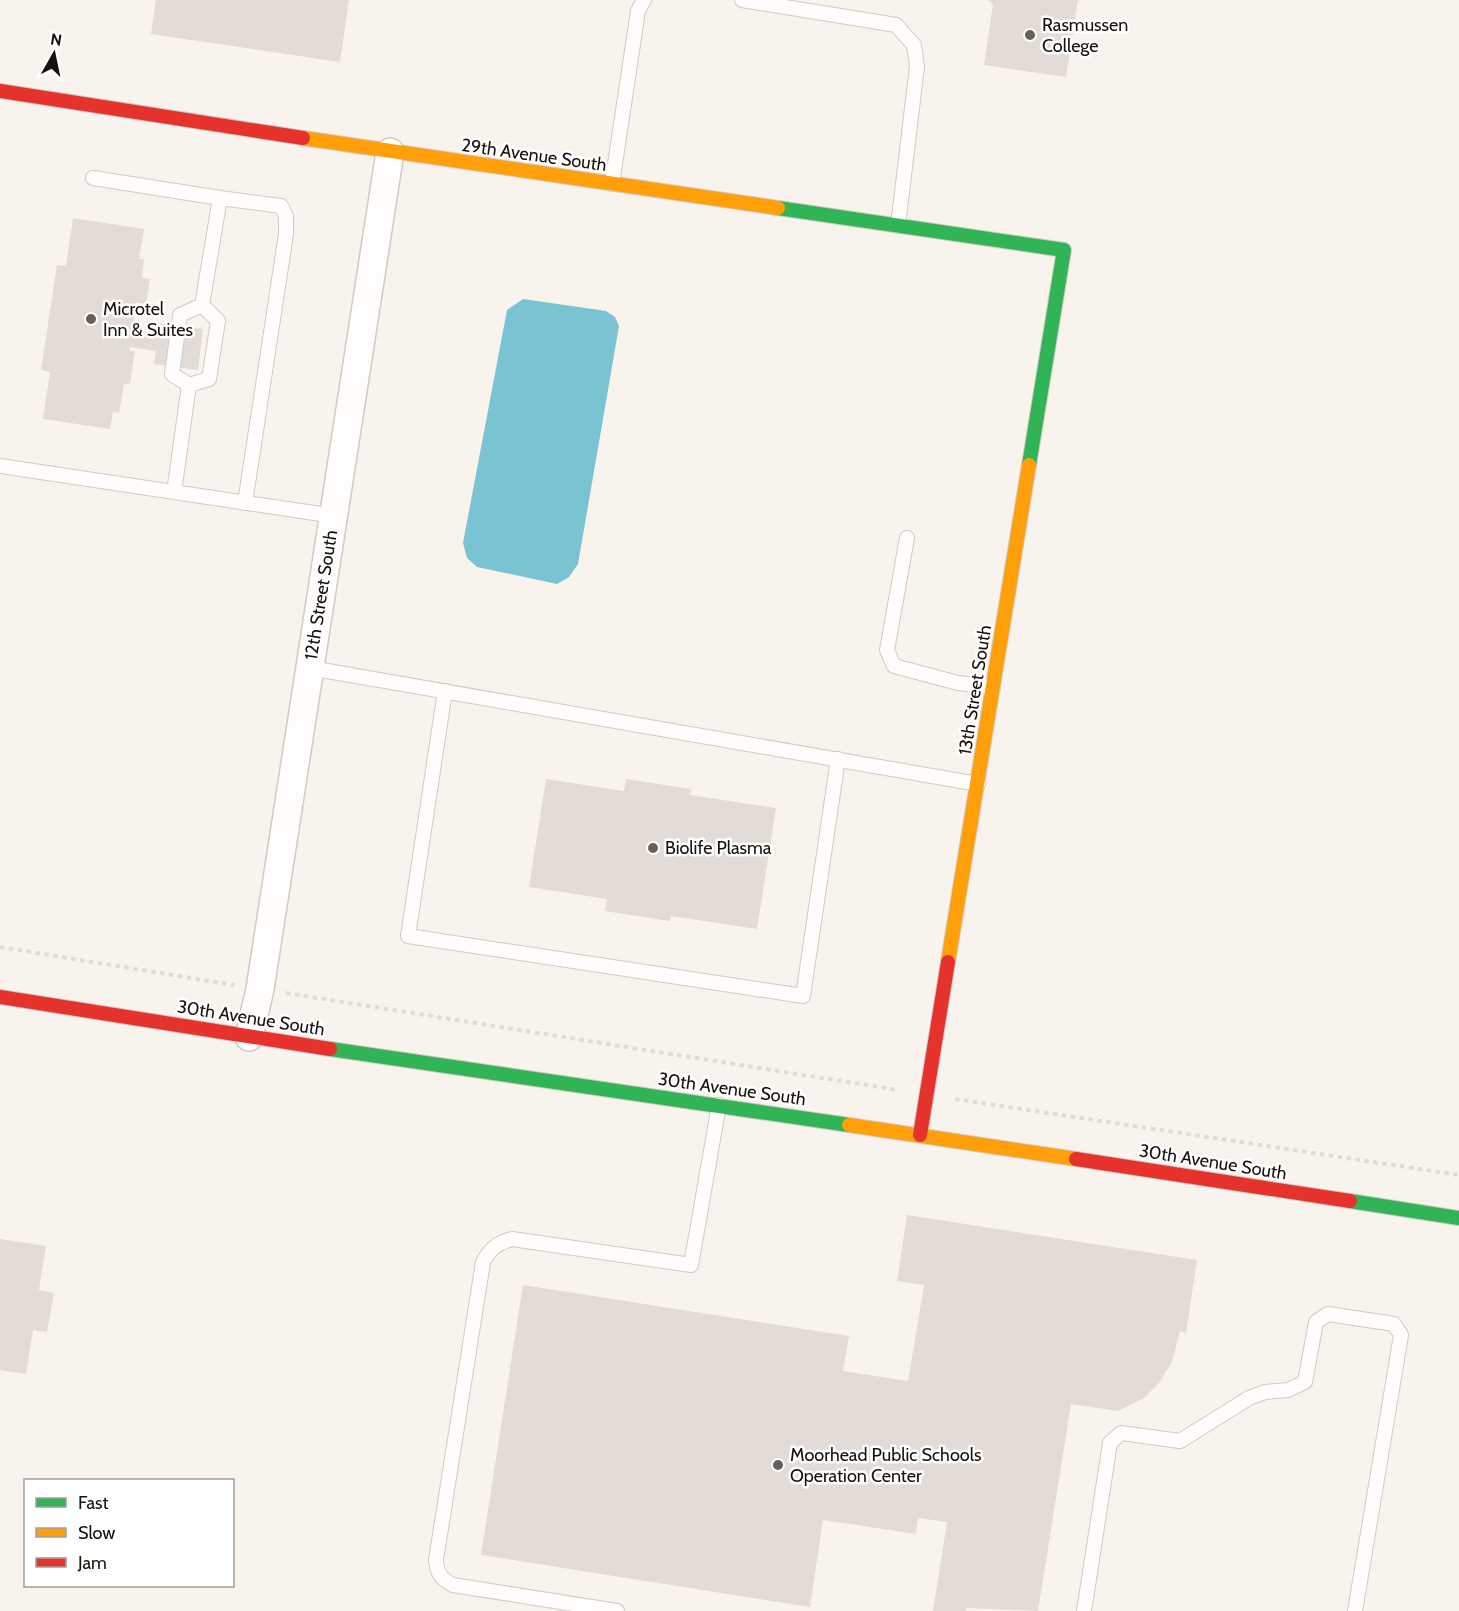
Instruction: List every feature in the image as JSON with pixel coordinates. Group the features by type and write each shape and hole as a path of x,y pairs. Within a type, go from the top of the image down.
{"street":[{"name":"29th Avenue South","path":"0,91 390,152 1064,250"},
{"name":"12th Street South","path":"249,1037 260,989 390,152"},
{"name":"13th Street South","path":"920,1135 1064,250"},
{"name":"30th Avenue South","path":"0,997 249,1037 920,1135 1459,1218"}],"lane":[{"path":"612,184 638,11 644,0"},
{"path":"742,0 896,25 914,45 917,66 898,226"},
{"path":"93,178 281,206 286,216 286,234 245,503"},
{"path":"202,305 220,198"},
{"path":"202,305 218,321 209,379 189,385 172,374 180,315 202,305"},
{"path":"174,492 189,385"},
{"path":"0,466 334,516"},
{"path":"907,538 887,650 894,666 958,683 993,687"},
{"path":"310,668 978,784"},
{"path":"445,691 408,936 803,996 838,759"},
{"path":"616,1611 453,1585 442,1580 437,1570 436,1560 483,1262 489,1251 500,1242 512,1239 691,1265 719,1105"},
{"path":"1084,1611 1110,1443 1121,1433 1180,1441 1249,1398 1265,1392 1288,1390 1305,1382 1316,1322 1328,1314 1394,1324 1401,1335 1354,1611"}],"path":[{"path":"0,947 928,1095 1459,1175"}],"water":[{"path":"523,299 606,311 615,317 619,326 578,564 569,577 557,584 477,567 467,558 463,543 507,310"}],"building":[{"path":"156,0 349,0 340,62 151,34"},
{"name":"Rasmussen College","path":"987,0 1078,0 1066,77 984,65 993,4"},
{"name":"Microtel Inn & Suites","path":"73,218 144,229 139,259 144,259 142,278 150,279 146,304 136,303 132,333 158,337 160,323 203,329 198,370 154,364 156,351 130,347 130,351 135,351 130,384 124,384 119,413 113,412 110,429 43,419 50,372 41,370 57,265 66,266"},
{"name":"Biolife Plasma","path":"546,779 624,791 626,779 691,789 690,795 776,808 757,929 671,916 670,921 605,911 607,899 529,887"},
{"name":"Moorhead Public Schools Operation Center","path":"907,1215 1197,1260 1186,1333 1180,1331 1172,1362 1159,1383 1144,1398 1118,1411 1071,1404 1038,1611 967,1608 966,1611 933,1611 947,1522 918,1518 916,1534 823,1520 810,1607 481,1555 523,1285 849,1336 843,1371 908,1381 924,1285 897,1281"},
{"path":"0,1239 46,1246 39,1290 54,1293 47,1332 33,1330 26,1374 0,1370"}],"traffic: fast":[{"path":"778,208 1064,250 1029,465"},
{"path":"330,1049 849,1125"},
{"path":"1350,1201 1459,1218"}],"traffic: slow":[{"path":"303,138 778,208"},
{"path":"948,962 1029,465"},
{"path":"849,1125 1076,1159"}],"traffic: jam":[{"path":"0,91 303,138"},
{"path":"920,1135 948,962"},
{"path":"0,997 330,1049"},
{"path":"1076,1159 1350,1201"}],"place":[{"name":"Rasmussen College","path":"1030,35"},
{"name":"Microtel Inn & Suites","path":"91,319"},
{"name":"Biolife Plasma","path":"653,848"},
{"name":"Moorhead Public Schools Operation Center","path":"778,1465"}]}
